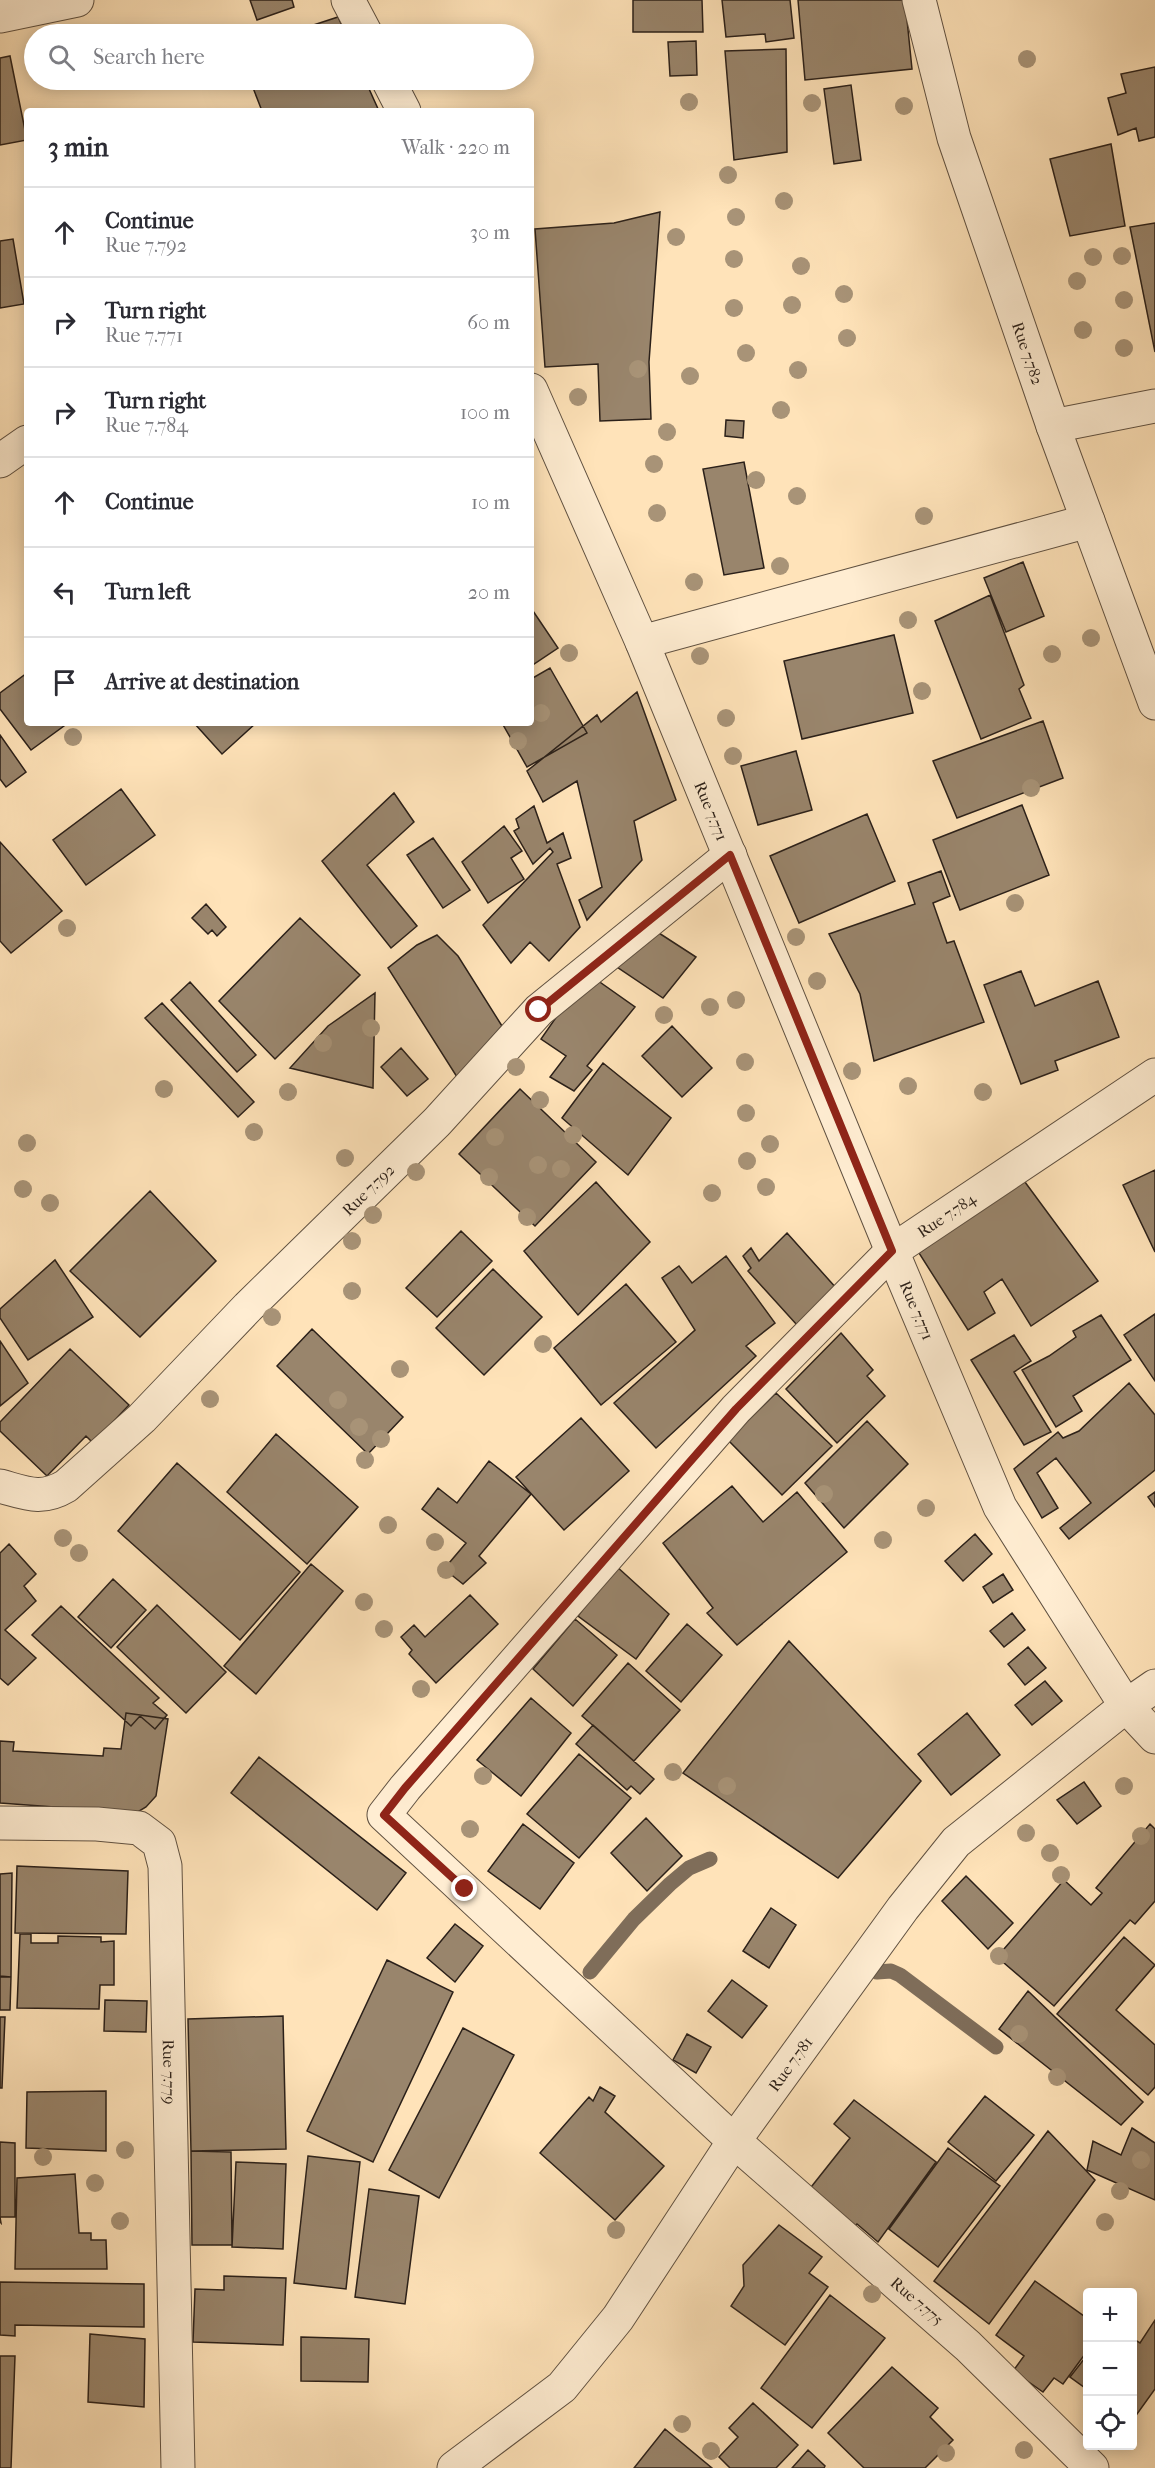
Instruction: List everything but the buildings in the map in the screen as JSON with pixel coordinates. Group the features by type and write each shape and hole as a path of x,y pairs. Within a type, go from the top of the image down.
{"street":[{"path":"0,16 77,0"},
{"path":"348,0 361,24"},
{"name":"Rue 7.782","path":"919,0 954,138 1053,426 1155,703"},
{"path":"393,90 402,108"},
{"name":"Rue 7.771","path":"534,397 642,642 892,1251 1000,1507 1126,1706 1155,1737"},
{"path":"1053,426 1155,406"},
{"path":"0,461 24,444"},
{"path":"642,642 1088,522"},
{"name":"Rue 7.792","path":"0,1486 33,1494 52,1494 66,1486 142,1418 248,1306 436,1122 539,1010 730,855"},
{"name":"Rue 7.784","path":"405,1788 736,1409 892,1251 1155,1076"},
{"name":"Rue 7.781","path":"454,2468 562,2387 618,2318 734,2141 903,1908 956,1842 1126,1706 1155,1686"},
{"name":"Rue 7.775","path":"405,1788 384,1815 734,2141 968,2346 1092,2468"},
{"name":"Rue 7.779","path":"0,1823 97,1824 139,1828 159,1843 165,1866 177,2468"}],"waterway":[{"path":"590,1972 634,1919 670,1884 689,1868 710,1859"},
{"path":"877,1972 891,1971 900,1975 996,2047"}],"route":[{"path":"465,1889 384,1815 405,1788 736,1409 892,1251 730,855 539,1010"}]}
